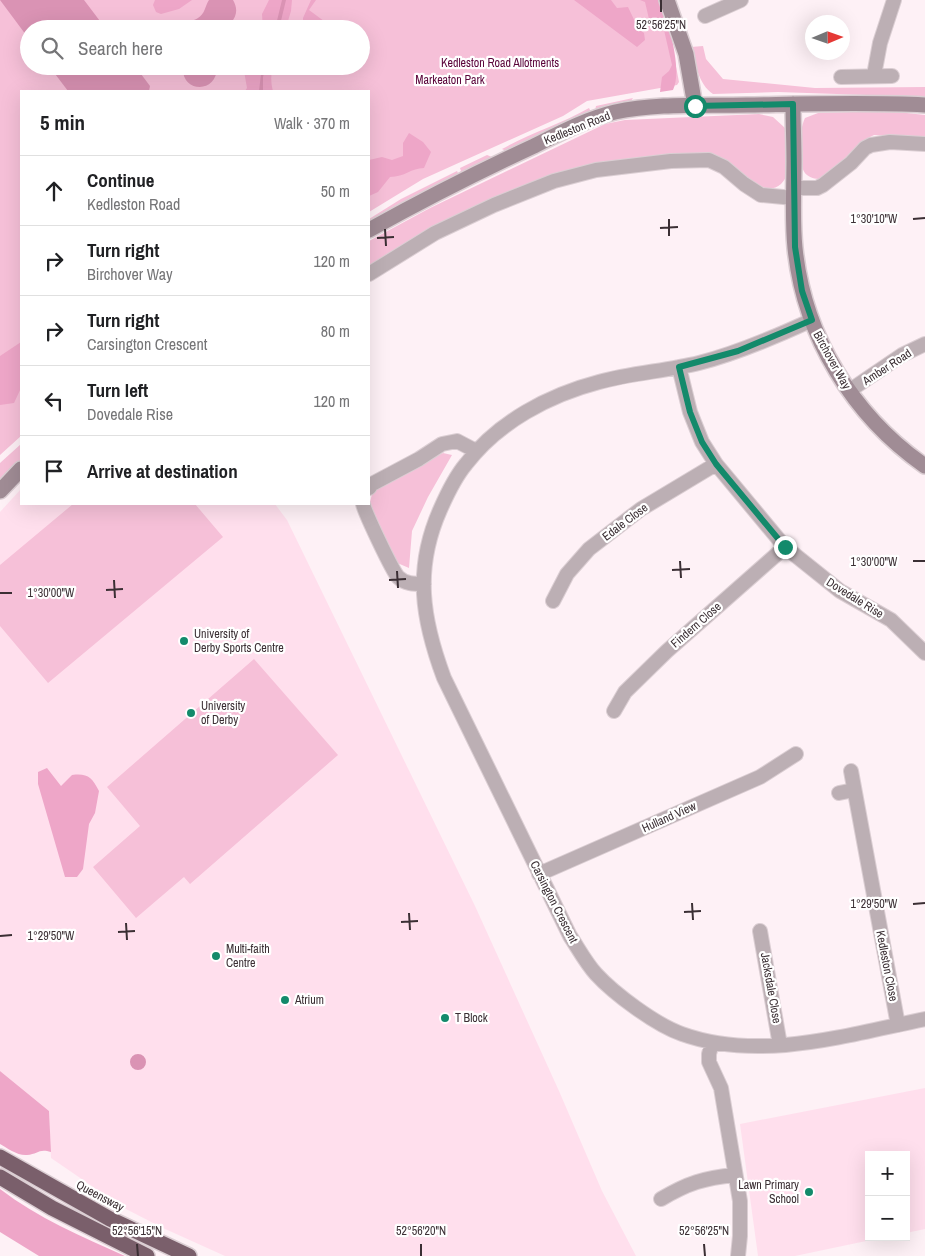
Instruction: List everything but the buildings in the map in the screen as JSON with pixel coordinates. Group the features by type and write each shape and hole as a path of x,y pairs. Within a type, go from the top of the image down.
{"highway":[{"name":"Queensway","path":"0,1157 110,1219 189,1256"},
{"path":"0,1177 52,1208 147,1256"}],"street":[{"path":"667,0 686,54 695,106"},
{"path":"705,16 741,0"},
{"path":"874,75 880,43 894,0"},
{"path":"841,77 892,76"},
{"name":"Kedleston Road","path":"370,229 460,180 583,123 614,112 640,108 695,106 867,103 925,105"},
{"name":"Birchover Way","path":"793,104 794,231 802,291 812,320 824,349 849,391 888,436 925,466"},
{"path":"370,273 435,233 494,205 554,181 596,170 671,161 709,160 724,167 761,195 794,193 823,185 865,148 871,145 890,142 925,144"},
{"name":"Carsington Crescent","path":"812,320 738,351 679,367 599,382 563,394 514,420 476,451 457,477 438,514 428,545 424,584 425,617 444,678 570,936 595,973 623,999 669,1029 712,1043 739,1047 780,1045 834,1038 925,1020"},
{"name":"Amber Road","path":"849,391 902,355 925,344"},
{"name":"Dovedale Rise","path":"679,367 694,422 702,442 716,464 785,547 840,591 891,620 925,652"},
{"path":"370,487 442,444 457,441 476,451"},
{"name":"Edale Close","path":"553,601 568,574 589,550 641,509 716,464"},
{"path":"0,491 20,470"},
{"path":"363,505 392,568 398,577 412,584 424,584"},
{"name":"Findern Close","path":"614,711 625,692 667,650 785,547"},
{"name":"Hulland View","path":"539,874 760,777 796,754"},
{"name":"Kedleston Close","path":"850,771 898,1025"},
{"path":"839,793 854,790"},
{"name":"Jacksdale Close","path":"760,931 780,1045"},
{"path":"712,1043 709,1054 710,1062 721,1088 740,1210 738,1256"},
{"path":"661,1199 680,1188 701,1180 735,1175"}],"shaded area":[{"path":"0,0 84,0 99,20 20,20 20,27"},
{"path":"155,0 192,0 179,9 161,14 156,12 153,5"},
{"path":"209,0 233,0 236,6 233,20 195,20 204,12"},
{"path":"269,0 292,0 288,20 262,20 262,14"},
{"path":"282,0 286,0 281,20 277,20"},
{"path":"311,0 316,0 309,10 323,20 303,20"},
{"path":"574,0 611,0 617,8 628,7 638,28 644,33 645,40 637,47"},
{"path":"640,0 660,0 675,58 676,81 673,90 660,92 662,77 669,71 672,65 664,30 649,19 645,2"},
{"path":"56,75 142,75 150,86 149,90 67,90"},
{"path":"184,75 216,75 212,82 206,86 193,86"},
{"path":"245,75 272,75 273,90 246,90"},
{"path":"261,75 264,75 263,90 259,90"},
{"path":"409,133 423,142 431,152 424,168 415,169 400,176 390,177 378,192 370,196 370,160 382,157 392,160 403,156 403,143"},
{"path":"20,343 20,390 14,403 0,405 0,356"},
{"name":"University of Derby","path":"20,490 20,505 276,505 287,520 475,906 602,1191 636,1256 225,1256 124,1208 51,1158 49,1111 0,1071 0,512"},
{"path":"47,768 61,786 72,775 85,775 94,782 99,791 95,813 89,824 83,869 77,877 65,877 38,784 38,772"},
{"path":"138,1054 144,1056 146,1062 144,1068 138,1070 132,1068 130,1062 132,1056"},
{"path":"0,1071 49,1111 51,1152 41,1151 24,1155 0,1144"},
{"name":"Lawn Primary School","path":"925,1088 925,1229 910,1232 910,1151 865,1151 866,1241 795,1256 758,1256 740,1124"},
{"path":"0,1189 45,1218 125,1256 39,1256 0,1232"}],"green space":[{"name":"Markeaton Park","path":"0,0 660,0 672,36 679,82 677,85 587,101 563,116 423,179 370,211 370,90 20,90 20,437 0,455"},
{"path":"703,46 706,59 723,79 815,88 925,87 925,97 778,92 713,94 701,79 691,47"},
{"path":"633,98 631,101 634,103 549,130 506,151 502,149 589,108 595,111 596,106"},
{"path":"888,111 925,115 925,138 874,135 868,138 822,179 816,179 807,175 801,164 800,156 801,131 805,118 818,113"},
{"path":"759,114 773,117 785,128 788,174 781,184 774,188 766,188 749,182 720,160 572,170 370,267 370,240 430,208 605,124 625,120"},
{"path":"487,155 492,157 370,222 370,218 401,199 457,171 458,173 461,171 460,168"},
{"path":"20,445 20,461 0,482 0,463"},
{"path":"443,453 452,455 428,497 412,531 409,568 395,562 369,506 372,494 378,486"},
{"path":"72,505 196,505 223,537 48,683 0,626 0,565"},
{"path":"254,659 338,755 190,884 184,877 136,918 93,867 140,826 107,787"}],"place":[{"name":"University of Derby Sports Centre","path":"184,641"},
{"name":"University of Derby","path":"191,713"},
{"name":"Multi-faith Centre","path":"216,956"},
{"name":"Atrium","path":"285,1000"},
{"name":"T Block","path":"445,1018"},
{"name":"Lawn Primary School","path":"809,1192"}],"route":[{"path":"695,106 793,104 795,247 802,291 812,320 738,351 718,358 679,367 690,412 702,442 716,464 785,547"}],"park label":[{"name":"Kedleston Road Allotments","path":"500,63"}]}
